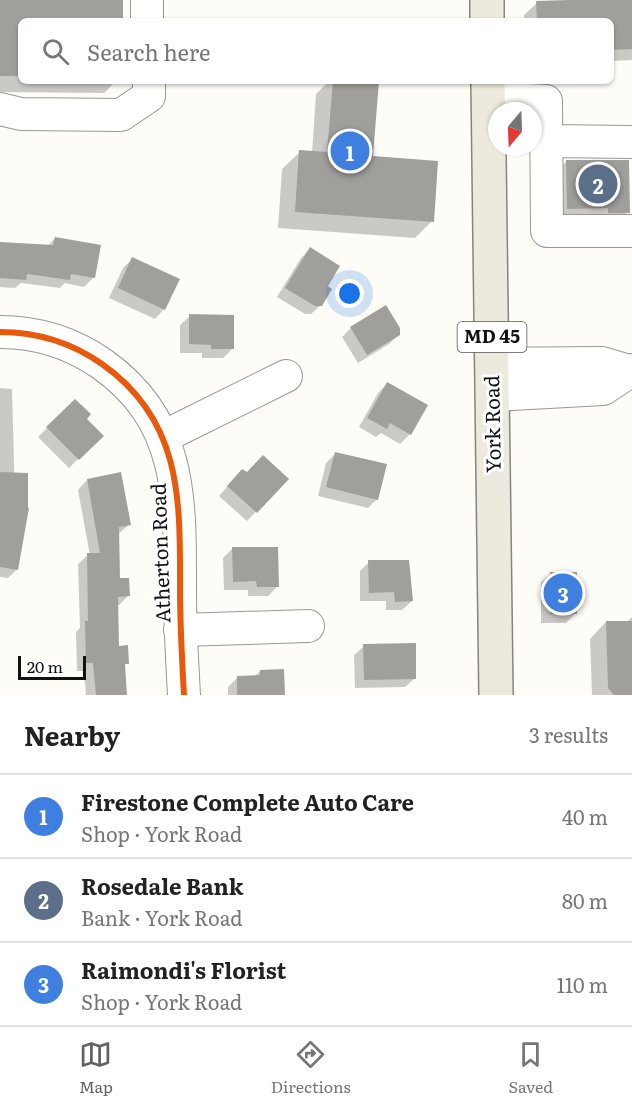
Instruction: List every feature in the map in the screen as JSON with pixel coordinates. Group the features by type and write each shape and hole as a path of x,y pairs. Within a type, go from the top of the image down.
{"main road":[{"path":"487,0 487,18"},
{"name":"York Road","path":"488,90 496,695"}],"street":[{"path":"147,0 147,18"},
{"path":"0,109 21,114 121,115 149,96 149,84"},
{"path":"488,90 546,101 547,231 632,231"},
{"path":"547,141 632,142"},
{"name":"Atherton Road","path":"0,332 21,332 54,339 90,356 122,378 138,395 163,437 175,477 180,518 180,630 184,695"},
{"path":"493,379 603,389 631,370"},
{"path":"163,437 286,376"},
{"path":"180,630 308,626"}],"building":[{"path":"0,0 123,0 123,18 18,18 18,76 0,76"},
{"path":"632,0 632,49 614,50 614,18 537,18 536,1"},
{"path":"333,84 379,84 373,156 438,161 434,222 295,212 299,150 327,152"},
{"path":"566,160 629,160 630,213 608,213 608,208 567,209"},
{"path":"55,237 101,245 95,278 71,274 70,280 27,274 26,280 0,278 0,242 53,245"},
{"path":"310,247 340,266 328,286 332,289 322,306 315,306 285,288"},
{"path":"132,257 180,279 165,310 118,288"},
{"path":"386,305 400,328 400,335 367,355 350,327"},
{"path":"189,314 234,315 234,349 211,349 211,345 189,344"},
{"path":"387,382 428,405 411,435 390,423 387,429 367,418"},
{"path":"75,399 91,414 87,419 104,436 79,460 46,427"},
{"path":"335,452 387,464 378,500 326,487"},
{"path":"263,455 289,479 257,513 227,486 242,469 247,472"},
{"path":"0,472 28,473 29,508 18,570 0,567"},
{"path":"121,472 131,525 119,527 120,578 129,578 130,596 118,597 119,646 128,645 129,664 125,664 127,695 96,695 93,663 86,663 85,621 88,621 87,553 100,553 87,479"},
{"path":"232,547 278,547 279,587 257,587 256,581 233,582"},
{"path":"368,560 409,560 413,601 395,602 394,592 369,593"},
{"path":"550,572 577,572 577,614 550,614"},
{"path":"606,621 632,621 632,695 614,695 608,688"},
{"path":"416,643 416,679 364,680 363,644"},
{"path":"284,669 285,695 237,695 237,676 260,675 260,670"}],"cycle path":[{"path":"0,332 27,334 54,340 79,350 102,364 129,386 148,411 162,437 177,494 184,695"}],"place":[{"name":"Firestone Complete Auto Care","path":"350,151"},
{"name":"Rosedale Bank","path":"598,184"},
{"name":"Raimondi's Florist","path":"563,593"}]}
